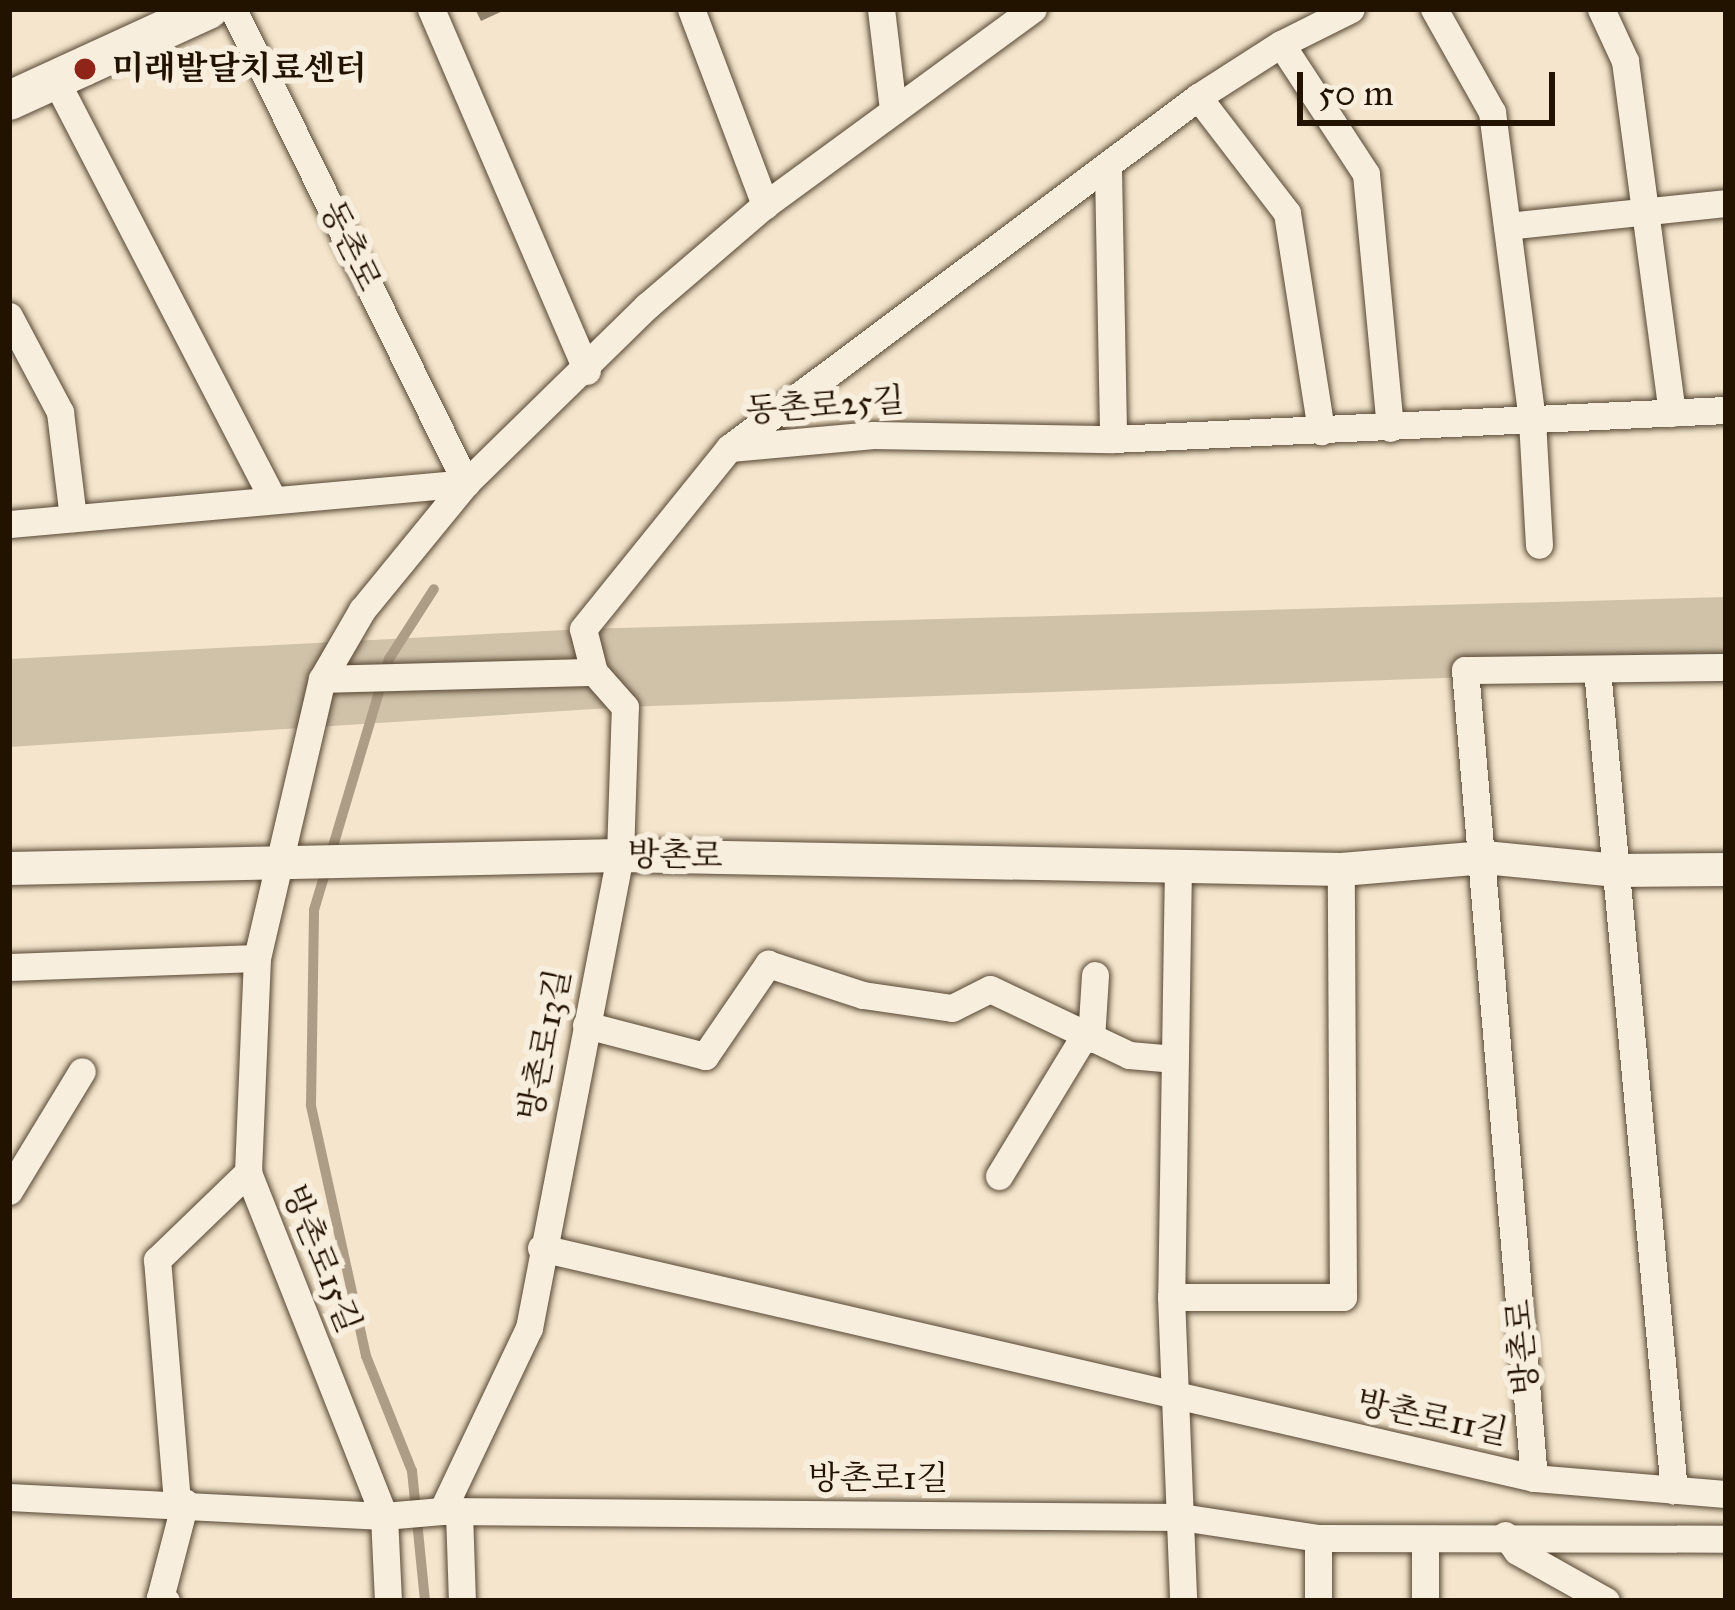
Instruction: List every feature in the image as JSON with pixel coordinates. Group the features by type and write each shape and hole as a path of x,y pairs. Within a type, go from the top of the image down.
{"main road":[{"path":"9,100 208,9"}],"street":[{"name":"동촌로","path":"233,9 466,483"},
{"path":"431,9 586,370"},
{"path":"692,9 765,205"},
{"path":"881,9 893,110"},
{"name":"방촌로15길","path":"388,1601 384,1516 248,1172 257,958 322,679 362,610 466,483 647,306 765,205 1033,9"},
{"name":"동촌로25길","path":"728,448 1108,170 1198,98 1281,44 1351,9"},
{"path":"1434,9 1492,112 1532,420 1539,545"},
{"path":"1601,9 1625,62 1672,413"},
{"path":"1281,44 1366,174 1390,428"},
{"path":"55,79 273,500"},
{"path":"1198,98 1287,213 1321,431"},
{"path":"1108,170 1113,439"},
{"path":"1507,226 1726,202"},
{"path":"9,316 60,412 74,518"},
{"name":"동촌로25길","path":"728,448 873,435 1113,439 1726,410"},
{"path":"322,679 582,671 583,629 728,448"},
{"path":"9,524 466,483"},
{"name":"방촌로","path":"1534,1478 1465,670 1726,667"},
{"path":"1598,670 1674,1490"},
{"name":"방촌로13길","path":"462,1601 446,1512 529,1328 620,855 625,707 582,671"},
{"name":"방촌로","path":"9,868 620,855 1342,869 1484,857 1616,870 1726,869"},
{"path":"1178,866 1172,1297 1183,1601"},
{"path":"1172,1297 1343,1297 1342,869"},
{"path":"9,967 257,958"},
{"path":"586,1025 705,1056 768,964 863,995 952,1008 990,989 1129,1055 1175,1059"},
{"path":"999,1176 1087,1038 1095,975"},
{"path":"9,1191 82,1071"},
{"path":"166,1601 160,1598 181,1502 157,1260 248,1172"},
{"name":"방촌로11길","path":"541,1248 1066,1366 1176,1399 1534,1478 1726,1495"},
{"path":"9,1497 181,1502 384,1516"},
{"name":"방촌로1길","path":"384,1516 446,1512 1181,1517 1318,1538 1726,1539"},
{"path":"1505,1535 1516,1551 1606,1601"},
{"path":"1318,1538 1318,1601"},
{"path":"1425,1540 1425,1601"}],"shaded area":[{"path":"1726,597 1726,668 625,707 9,747 9,659 583,629"}],"building":[{"path":"475,9 507,9 481,21"}],"waterway":[{"path":"425,1601 412,1471 366,1356 311,1105 314,910 389,659 434,589"}],"place":[{"name":"미래발달치료센터","path":"85,69"}]}
